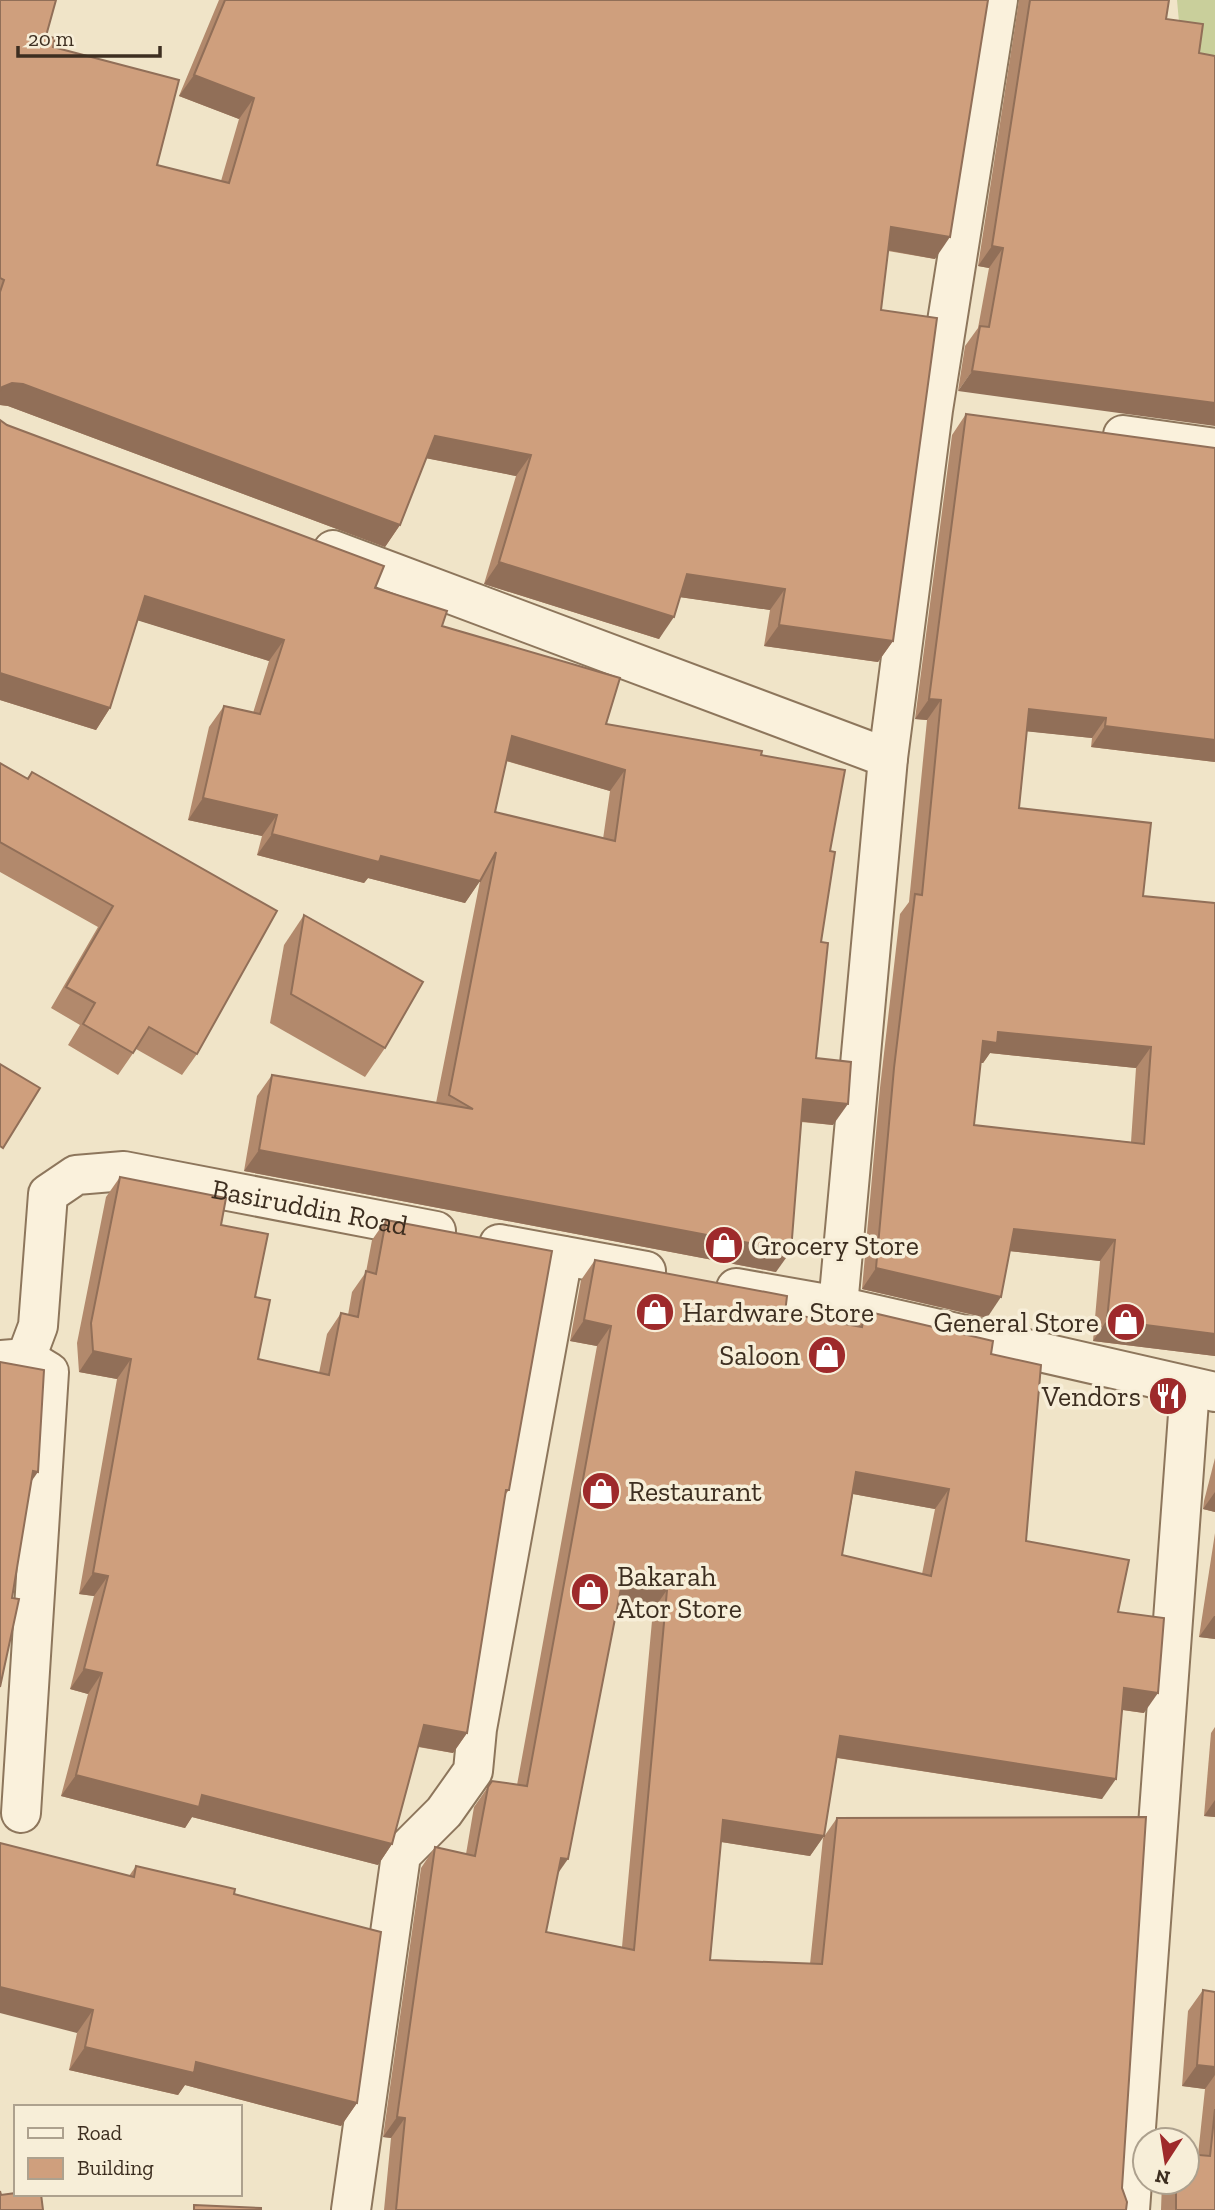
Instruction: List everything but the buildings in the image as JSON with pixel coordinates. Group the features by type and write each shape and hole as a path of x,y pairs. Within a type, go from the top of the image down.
{"street":[{"path":"838,1306 888,758 933,411 998,0"},
{"path":"933,411 974,416"},
{"path":"1094,432 1215,447"},
{"path":"300,538 888,758"},
{"name":"Basiruddin Road","path":"13,1359 38,1326 48,1194 76,1175 124,1171 838,1306 1203,1390"},
{"path":"351,2210 401,1855 444,1812 473,1771 477,1729 563,1256"},
{"path":"13,1359 49,1372 21,1813"},
{"path":"1130,2210 1203,1390"}],"green space":[{"path":"1177,0 1215,0 1215,72 1202,71 1199,37 1180,33"}],"place":[{"name":"Grocery Store","path":"724,1245"},
{"name":"Hardware Store","path":"655,1312"},
{"name":"General Store","path":"1126,1322"},
{"name":"Saloon","path":"827,1355"},
{"name":"Vendors","path":"1168,1396"},
{"name":"Restaurant","path":"601,1491"},
{"name":"Bakarah Ator Store","path":"590,1592"}]}
